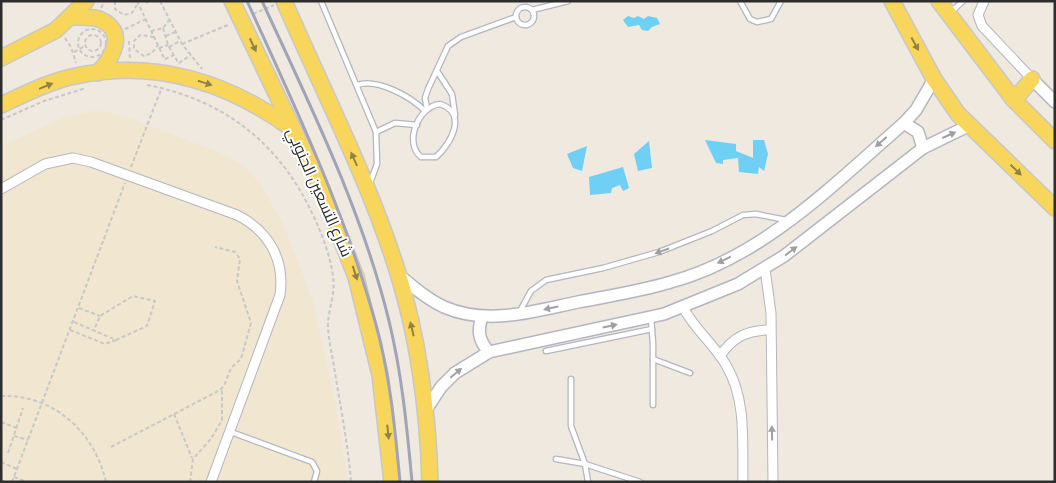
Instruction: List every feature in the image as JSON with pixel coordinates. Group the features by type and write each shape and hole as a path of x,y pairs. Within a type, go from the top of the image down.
{"main road":[{"path":"1,58 56,30 86,1"},
{"name":"شارع التسعين الجنوبي","path":"232,1 333,214 366,310 386,409 392,482"},
{"path":"284,1 367,188 398,274 417,349 426,410 430,482"},
{"path":"892,1 934,78 958,114 1055,208"},
{"path":"939,1 1014,100 1055,140"},
{"path":"71,17 97,18 107,24 113,32 116,42 114,53 98,73"},
{"path":"1,105 76,76 169,67 235,93 265,109 292,129"},
{"path":"1014,100 1032,80"}],"street":[{"path":"984,1 978,15 982,26 1055,102"},
{"path":"398,274 443,306 462,314 482,317 518,315 672,282 726,259 790,221 904,123 916,110 934,78"},
{"path":"904,123 918,132 923,148"},
{"path":"426,410 441,387 455,373 489,352 651,323 683,307 738,284 765,269 816,233 923,148 970,125"},
{"path":"1,189 45,164 63,159 91,162 246,219 261,231 277,256 282,276 280,295 211,482"},
{"path":"765,269 770,299 773,482"},
{"path":"683,307 696,329 720,356 732,375 739,396 743,482"},
{"path":"482,317 479,326 479,336 489,352"},
{"path":"720,356 736,338 746,333 770,330"}],"lane":[{"path":"321,1 376,132 378,141 377,164 367,188"},
{"path":"437,71 452,94 455,124 451,139 436,157 421,157 415,152 413,138 417,125 426,110 425,98 428,89 444,53 454,41 496,22 516,16 517,12 524,7 532,10 568,1"},
{"path":"740,1 750,19 757,22 772,19 781,1"},
{"path":"949,15 963,1"},
{"path":"516,16 521,24 526,24 533,19 532,10"},
{"path":"357,85 366,83 376,84 414,102 426,110"},
{"path":"426,110 440,104 446,106 455,116"},
{"path":"376,132 395,123 417,125"},
{"path":"518,315 530,290 546,280 603,268 658,252 712,231 743,215 756,214 790,221"},
{"path":"546,351 651,323 654,359 653,405"},
{"path":"654,359 690,372"},
{"path":"571,379 571,426 585,464 588,482"},
{"path":"231,432 312,462 317,471 314,482"},
{"path":"556,459 585,464 640,482"}],"path":[{"path":"115,1 115,9 124,15 132,12 138,2"},
{"path":"160,1 180,41 203,70"},
{"path":"138,2 169,67"},
{"path":"125,29 146,19"},
{"path":"151,31 163,28 169,20"},
{"path":"163,28 174,55"},
{"path":"96,29 103,34 106,42 104,51 98,56 89,57 79,49 79,37 88,30 96,29"},
{"path":"56,30 66,39 74,52 76,76"},
{"path":"88,30 90,36"},
{"path":"166,36 175,32"},
{"path":"154,37 140,35 134,41 134,49 144,56 158,46 169,46 180,41"},
{"path":"90,36 98,37 100,46 93,51 85,46 85,40 90,36"},
{"path":"74,52 85,46"},
{"path":"12,482 174,55"},
{"path":"169,67 174,55"},
{"path":"169,67 191,56"},
{"path":"193,459 211,439 222,420 222,388 231,368 241,359 252,321 237,281 239,256 232,251 215,247"},
{"path":"70,330 105,344 147,326 155,302 133,296 100,316 94,330"},
{"path":"79,308 100,316"},
{"path":"74,322 116,340"},
{"path":"105,344 108,336"},
{"path":"112,447 222,388"},
{"path":"1,396 17,397 42,403 63,415 84,433 93,445 106,482"},
{"path":"8,453 24,408"},
{"path":"174,414 193,459 190,482"},
{"path":"1,422 17,428"},
{"path":"14,436 28,440"},
{"path":"1,462 17,469"},
{"path":"14,477 27,482"},
{"path":"1,480 6,482"}],"shaded area":[{"path":"94,111 107,112 135,120 220,153 244,166 261,185 283,224 312,298 335,401 348,482 1,482 1,146 66,117"}],"water":[{"path":"628,16 634,18 638,16 644,19 648,16 657,18 660,24 648,31 642,30 639,25 628,27 623,20"},
{"path":"705,140 736,144 736,151 753,158 753,140 764,140 768,154 764,171 759,167 758,174 739,172 738,158 723,160 723,164 716,163"},
{"path":"649,141 652,168 638,171 634,154"},
{"path":"587,146 582,171 573,168 567,154"},
{"path":"623,167 629,188 623,191 620,185 612,188 611,193 590,195 589,177"}],"railway":[{"path":"247,1 334,199 363,280 385,361 394,421 400,482"},
{"path":"262,1 350,198 378,280 389,321 401,381 412,482"}]}
